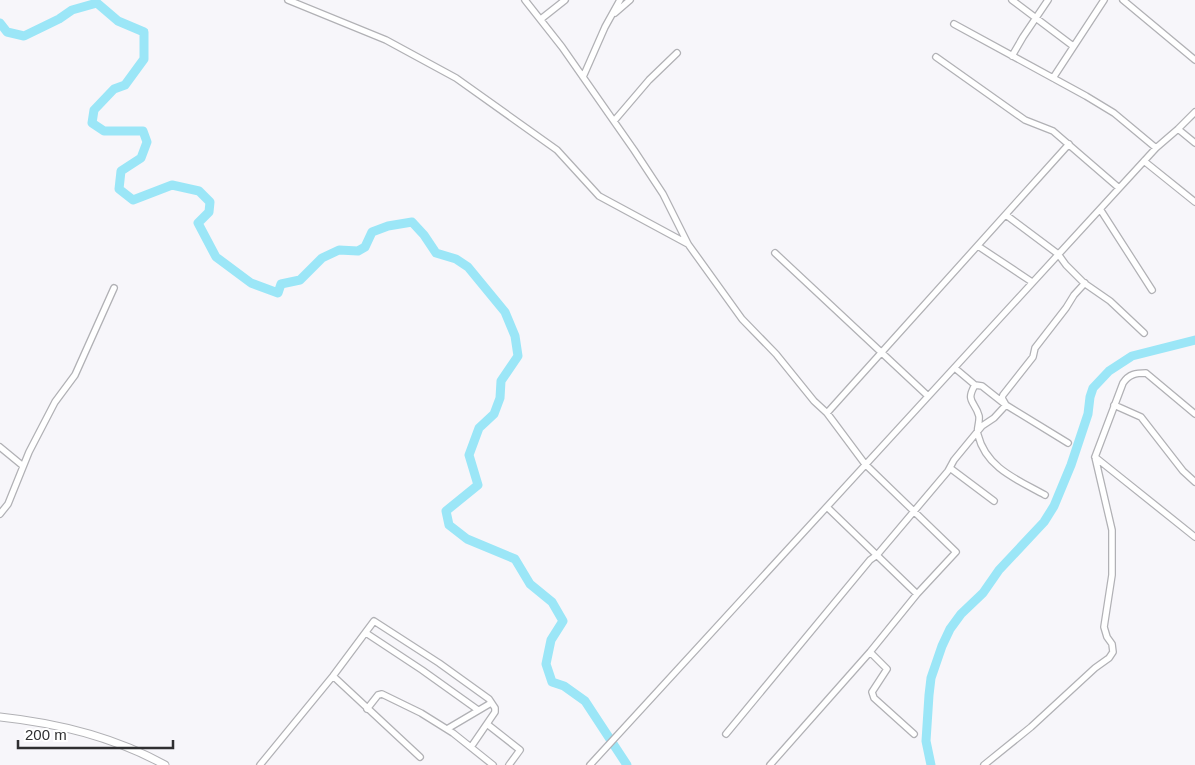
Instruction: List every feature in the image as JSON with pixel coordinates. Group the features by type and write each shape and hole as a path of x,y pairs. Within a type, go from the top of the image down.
{"main road":[{"path":"0,717 55,725 92,735 133,750 165,765"}],"street":[{"path":"288,0 386,40 456,78 557,150 599,196 688,244"},
{"path":"525,0 541,19 614,121 663,194 688,244 742,319 776,354 814,402 827,413 865,464 956,552 917,594 870,652 770,765"},
{"path":"541,19 565,0"},
{"path":"583,77 611,15 620,0"},
{"path":"611,15 630,0"},
{"path":"1012,0 1074,46"},
{"path":"1012,56 1022,37 1048,0"},
{"path":"1053,78 1104,0"},
{"path":"1124,0 1134,3 1195,60"},
{"path":"954,24 1114,113 1156,148"},
{"path":"614,121 648,80 677,53"},
{"path":"936,57 1025,120 1053,131 1119,188"},
{"path":"590,764 1156,148 1195,112"},
{"path":"1178,129 1195,143"},
{"path":"827,413 1069,144"},
{"path":"1144,161 1195,202"},
{"path":"1100,209 1152,290"},
{"path":"1006,215 1058,254 1085,284 1110,301 1144,333"},
{"path":"978,246 1032,282"},
{"path":"775,253 928,396"},
{"path":"1006,405 1002,398 1003,395 1033,357 1036,348 1074,295 1085,284"},
{"path":"0,514 8,504 22,466 55,402 75,375 114,288"},
{"path":"956,369 975,385 982,386 1006,405 1068,443"},
{"path":"984,765 1031,727 1095,668 1109,658 1113,652 1112,644 1107,637 1104,627 1112,575 1112,530 1095,458 1114,405 1127,377 1146,373 1195,414"},
{"path":"975,385 970,394 971,402 978,411 980,422 977,432 982,450 991,462 1003,471 1045,495"},
{"path":"726,734 870,560 877,555 950,468 954,460 982,426 994,418 1006,405"},
{"path":"1114,405 1141,417 1195,482"},
{"path":"0,447 22,466"},
{"path":"1095,458 1195,537"},
{"path":"950,468 994,501"},
{"path":"827,507 917,594"},
{"path":"260,765 333,676 366,633 372,622 376,621 440,663 488,699 496,710 471,747"},
{"path":"366,633 478,710"},
{"path":"870,652 887,669 872,692 874,698 914,734"},
{"path":"333,676 420,757"},
{"path":"367,708 378,695 382,694 421,713 447,729 493,765"},
{"path":"447,729 491,703"},
{"path":"487,724 520,750 509,765"}],"waterway":[{"path":"0,23 7,32 24,36 59,19 72,10 97,3 118,21 144,32 144,59 125,85 114,89 94,110 92,123 104,131 143,131 147,142 141,158 121,171 119,189 133,200 172,185 199,191 210,202 209,212 198,223 216,257 251,283 278,293 281,284 300,280 322,258 339,250 358,251 365,247 372,232 388,226 412,222 424,235 436,253 456,259 468,267 505,312 515,336 518,356 501,381 500,398 494,414 479,428 469,455 478,485 446,511 449,525 467,539 515,559 530,584 552,602 563,621 551,640 546,664 552,682 564,686 585,701 627,765"},
{"path":"931,765 926,741 929,695 931,678 942,646 950,629 961,614 983,593 999,570 1044,522 1054,506 1071,465 1088,414 1093,388 1109,371 1132,356 1195,340"}]}
